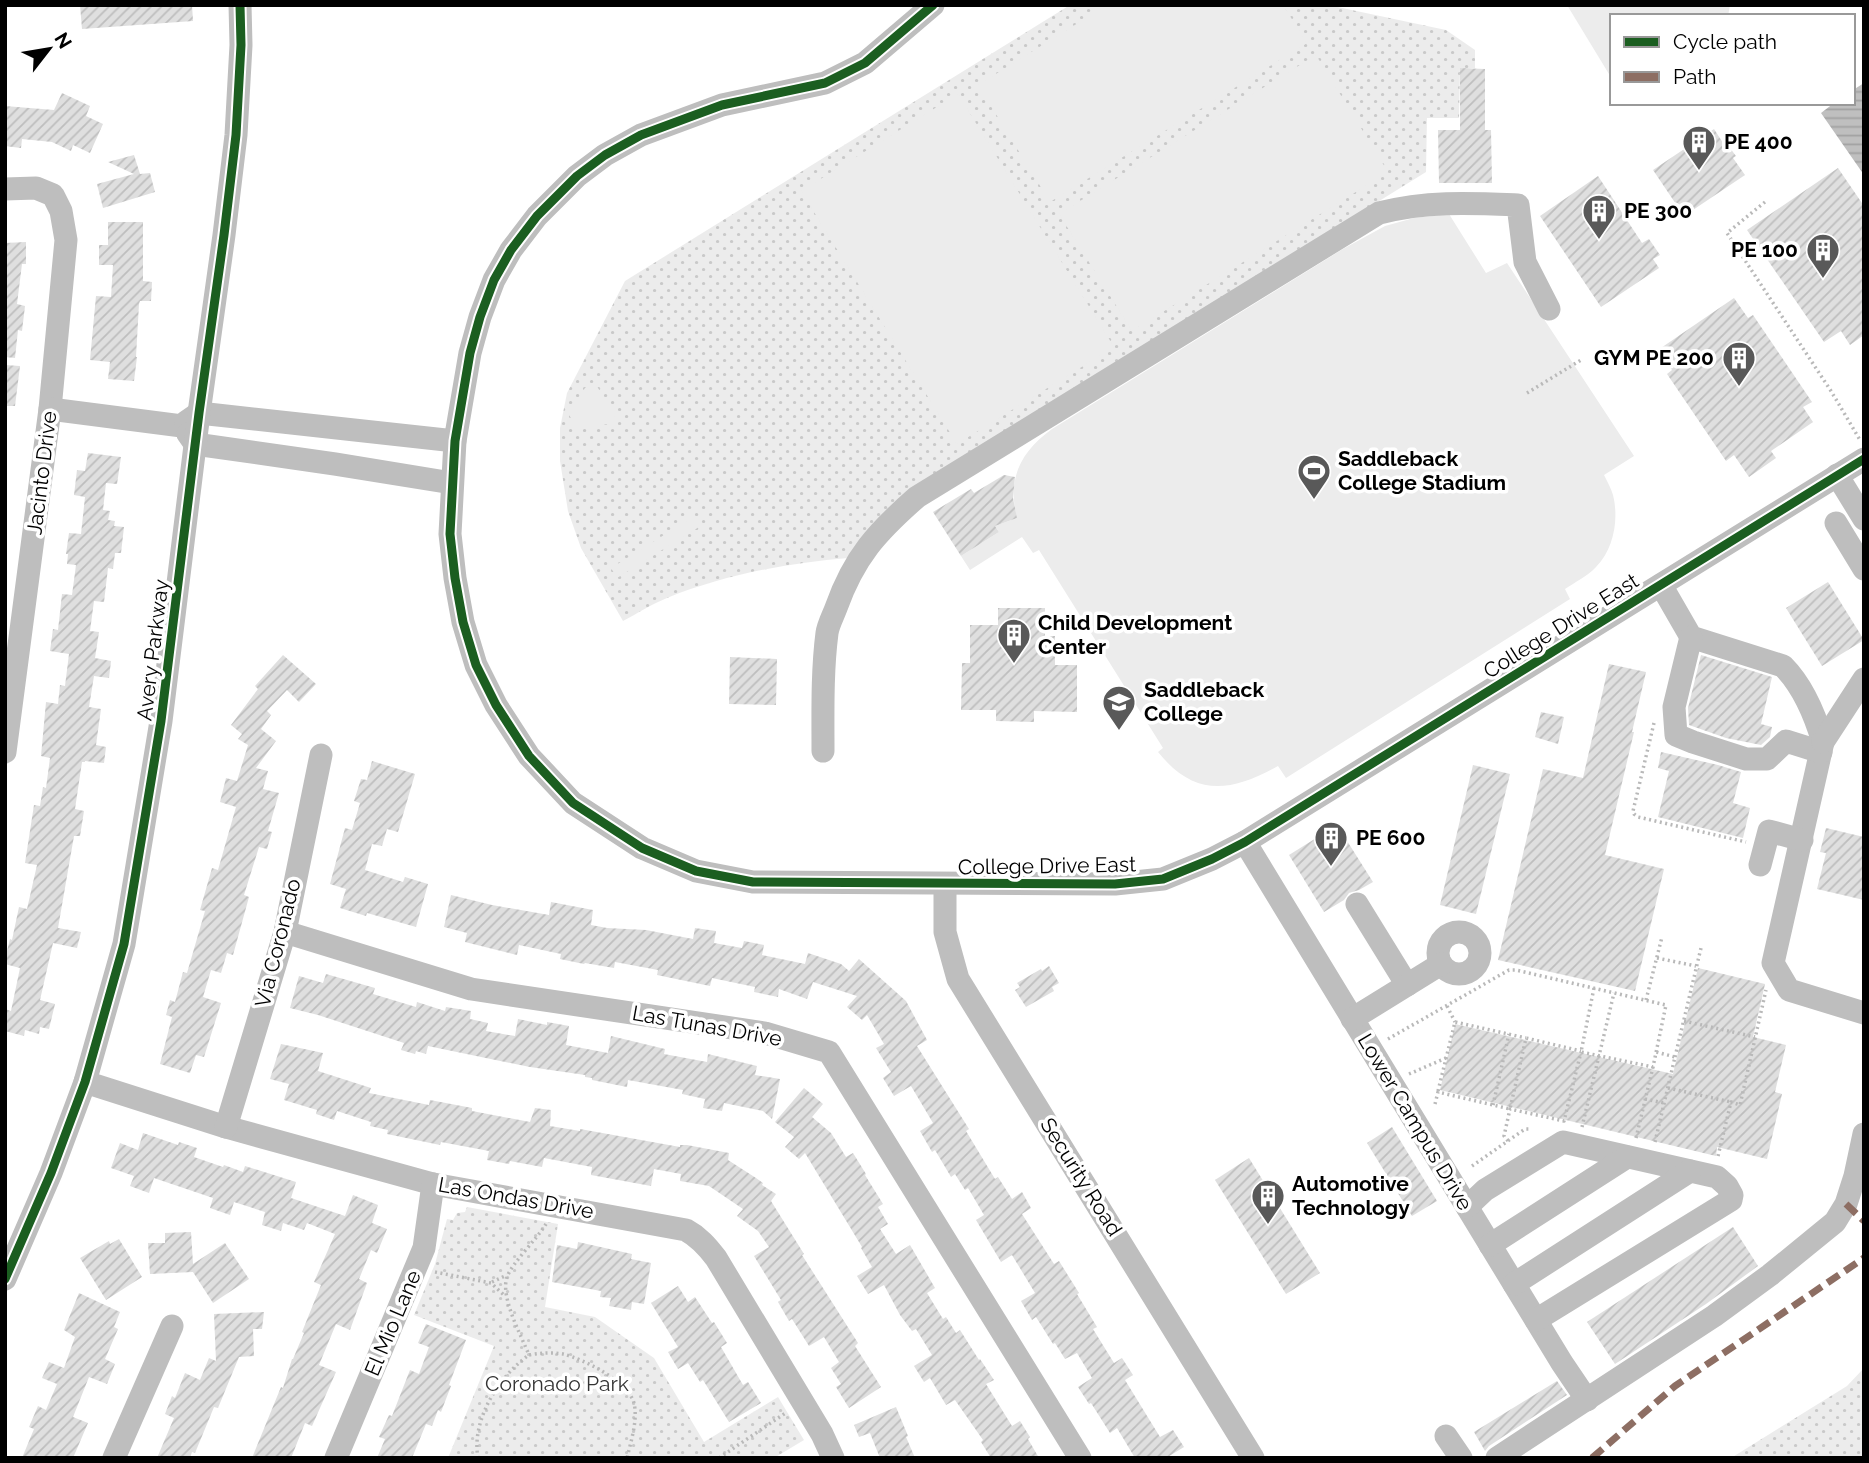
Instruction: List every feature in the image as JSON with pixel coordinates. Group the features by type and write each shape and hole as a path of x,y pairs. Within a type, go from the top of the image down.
{"street":[{"name":"Avery Parkway","path":"5,1279 51,1173 85,1082 127,930 162,721 192,427 224,235 236,135 241,45 240,5"},
{"name":"College Drive East","path":"933,5 865,63 825,83 722,105 642,135 606,155 577,176 537,216 511,250 494,280 480,317 470,353 455,441 450,534 463,622 476,665 496,705 529,756 573,803 642,848 696,871 753,882 1115,884 1147,881 1178,873 1245,842 1864,459"},
{"name":"Jacinto Drive","path":"5,189 36,188 53,195 61,211 66,240 50,409 5,752"},
{"path":"822,751 827,631 845,583 863,552 888,522 918,497 1379,213 1407,206 1453,202 1517,205 1525,262 1549,309"},
{"path":"50,409 192,427 455,441"},
{"path":"192,427 335,464 452,483"},
{"path":"1837,475 1864,519"},
{"path":"1836,523 1864,569"},
{"path":"1661,585 1691,637 1783,666 1791,674 1817,720 1822,747"},
{"path":"1691,637 1675,706 1676,735 1746,759 1767,759 1786,741 1822,747"},
{"path":"1864,679 1822,747 1773,962 1789,990 1864,1013"},
{"name":"Via Coronado","path":"226,1128 285,932 321,755"},
{"path":"1760,865 1769,831 1802,840"},
{"name":"Lower Campus Drive","path":"1245,842 1587,1400"},
{"name":"Security Road","path":"945,885 945,932 958,979 1253,1458"},
{"path":"1357,904 1407,985"},
{"name":"Las Tunas Drive","path":"285,932 471,989 765,1033 829,1052 1080,1458"},
{"path":"1352,1019 1441,964"},
{"name":"Las Ondas Drive","path":"85,1082 226,1128 433,1184 686,1230 707,1245 716,1258 822,1434 833,1458"},
{"path":"1497,1458 1714,1316 1836,1222 1846,1204 1864,1134"},
{"path":"1467,1207 1485,1190 1563,1142 1631,1152 1717,1177 1727,1186 1732,1195 1731,1200 1536,1320"},
{"path":"1490,1245 1631,1152"},
{"path":"1514,1284 1690,1171"},
{"name":"El Mio Lane","path":"336,1458 424,1248 433,1184"},
{"path":"114,1458 172,1326"},
{"path":"1446,1436 1461,1458"}],"path":[{"path":"1765,202 1727,233 1864,446"},
{"path":"1527,393 1580,359"},
{"path":"1646,1000 1662,937"},
{"path":"1653,1151 1701,948"},
{"path":"1657,958 1697,967"},
{"path":"1388,1040 1509,970 1666,1005 1631,1152"},
{"path":"1668,1087 1740,1105 1768,983"},
{"path":"1438,1092 1564,1121 1594,988"},
{"path":"1581,1134 1614,993"},
{"path":"1435,1104 1455,1022 1447,1006"},
{"path":"1684,1021 1755,1037"},
{"path":"1455,1022 1653,1067"},
{"path":"1493,1105 1509,1034"},
{"path":"1508,1141 1504,1136 1526,1038"},
{"path":"1656,1052 1675,1057"},
{"path":"1409,1074 1446,1058"},
{"path":"1645,1099 1664,1103"},
{"path":"1716,1165 1731,1102"},
{"path":"1472,1166 1525,1129 1530,1129"},
{"path":"529,1354 507,1297 507,1278 545,1227 548,1219"},
{"path":"430,1270 491,1283 507,1297"},
{"path":"491,1283 509,1274"},
{"path":"478,1458 480,1425 493,1396 516,1364 529,1354 553,1353 576,1358 611,1378 630,1395 635,1418 627,1458"},
{"path":"719,1458 790,1410 786,1405"},
{"path":"626,1434 632,1437"}],"green space":[{"path":"1070,5 1328,5 1446,30 1475,50 1475,68 1460,69 1459,118 1427,118 1426,172 918,487 848,558 779,567 711,583 661,600 623,621 581,548 568,511 560,461 560,428 567,393 625,281"},
{"path":"1107,5 1283,5 1307,43 1050,202 978,85"},
{"path":"1567,5 1730,5 1728,14 1610,14 1610,76"},
{"path":"1316,55 1388,172 1132,331 1059,214"},
{"path":"958,94 1114,347 957,444 801,191"},
{"name":"Saddleback College Stadium","path":"1449,214 1486,273 1507,263 1634,456 1604,475 1615,504 1611,543 1593,570 1565,589 1570,599 1286,778 1278,766 1261,775 1229,785 1200,784 1172,767 1158,752 1163,748 1039,550 1033,553 1022,537 970,570 961,556 999,532 995,526 1017,518 1014,491 1019,468 1032,447 1052,429 1343,249 1385,226 1414,218"},
{"path":"595,383 616,418 608,424 577,429 568,413 585,388"},
{"path":"693,517 699,527 617,578 611,568"},
{"name":"Coronado Park","path":"467,1207 558,1224 545,1307 595,1317 654,1358 704,1442 778,1397 804,1440 774,1458 448,1458 494,1346 414,1315 435,1264 447,1219 453,1220 457,1213 465,1212"},
{"path":"1864,1368 1864,1458 1731,1458 1847,1386"}],"shaded area":[{"path":"1864,83 1864,175 1821,113 1831,105 1855,105 1855,89"}],"building":[{"path":"80,5 192,5 193,21 82,29"},
{"path":"1460,68 1485,69 1485,130 1491,130 1492,183 1439,183 1438,130 1460,130"},
{"path":"62,93 90,106 86,116 103,124 90,153 73,145 71,151 52,142 22,139 21,148 5,146 5,106 54,110"},
{"name":"PE 400","path":"1714,129 1725,146 1727,144 1736,156 1733,158 1745,175 1684,216 1653,170"},
{"path":"134,155 140,174 150,173 155,192 103,208 97,184 134,174 108,162"},
{"name":"PE 100","path":"1838,168 1864,206 1864,335 1850,345 1841,331 1824,342 1747,230"},
{"name":"PE 300","path":"1598,176 1642,243 1649,239 1660,255 1653,259 1659,268 1601,307 1540,216"},
{"path":"108,222 143,222 143,281 152,282 151,301 140,301 139,304 134,381 108,379 110,362 90,360 96,296 111,297 113,265 99,265 99,245 108,245"},
{"path":"26,242 26,264 22,264 17,304 25,306 22,331 18,330 15,358 5,357 5,243"},
{"name":"GYM PE 200","path":"1734,298 1748,318 1753,315 1812,402 1803,407 1813,422 1771,451 1776,458 1749,477 1734,455 1726,461 1667,374 1672,370 1658,350"},
{"path":"5,365 20,366 15,406 5,406"},
{"path":"88,453 121,457 117,484 106,483 103,510 110,511 108,520 115,521 114,526 124,527 121,553 115,553 113,569 108,568 104,602 94,601 90,631 99,632 95,658 111,661 109,678 94,676 89,707 101,709 96,745 106,747 104,763 82,762 75,809 84,811 80,836 74,836 58,928 81,932 77,948 53,943 40,1000 55,1004 49,1029 40,1027 39,1034 25,1030 24,1036 5,1031 5,1009 11,1011 20,968 5,964 5,959 19,907 27,909 37,865 25,863 34,805 40,806 43,787 46,788 50,758 41,756 46,702 58,704 60,685 65,686 69,654 50,651 53,629 58,630 62,594 72,595 76,565 67,564 66,554 69,533 81,534 85,497 74,495 77,470 85,471"},
{"path":"1004,475 1015,477 1013,498 1017,518 995,526 999,532 961,556 933,512 971,489 974,493"},
{"path":"1828,582 1864,640 1822,666 1786,608"},
{"name":"Child Development Center","path":"998,608 1045,608 1045,636 1055,636 1055,665 1077,665 1077,712 1034,711 1034,722 996,721 996,710 961,710 962,663 970,663 970,625 998,625"},
{"path":"283,655 316,684 299,702 287,690 267,711 271,715 261,729 276,741 256,768 268,771 263,789 279,793 268,831 272,832 267,849 259,847 244,895 249,897 233,955 227,953 221,973 211,970 203,997 221,1003 204,1057 196,1055 190,1073 160,1064 172,1017 166,1015 170,1000 175,1002 183,972 187,973 205,911 200,910 212,868 218,870 236,807 220,802 226,778 237,781 248,745 238,739 242,734 231,725 258,689 255,686"},
{"path":"1701,655 1772,677 1761,724 1772,727 1770,737 1761,745 1726,738 1689,725 1688,708"},
{"path":"730,657 777,659 776,705 729,704"},
{"path":"1609,664 1646,672 1605,855 1664,869 1635,991 1498,960 1543,769 1583,778"},
{"path":"1541,712 1564,717 1558,744 1535,737"},
{"path":"1661,752 1741,772 1733,803 1750,808 1743,838 1658,817 1669,771 1658,768"},
{"path":"372,761 415,774 398,832 387,829 382,846 372,844 365,870 403,882 405,877 428,884 416,927 340,908 346,889 330,884 345,828 352,830 360,803 354,801 361,779 367,780"},
{"path":"1473,765 1510,774 1476,914 1440,905"},
{"name":"PE 600","path":"1337,825 1373,882 1349,893 1344,900 1324,912 1289,855"},
{"path":"1826,828 1864,837 1864,900 1817,889 1826,853 1820,852"},
{"path":"451,895 549,915 551,902 593,910 591,925 607,928 646,930 693,939 695,928 716,931 714,943 742,948 744,941 764,945 762,955 805,964 808,953 841,964 849,971 859,959 906,1001 927,1040 917,1046 969,1129 966,1131 995,1179 998,1177 1012,1199 1022,1192 1031,1208 1022,1214 1054,1264 1059,1261 1079,1293 1077,1294 1097,1327 1093,1329 1114,1363 1122,1358 1133,1375 1125,1380 1160,1437 1173,1430 1184,1447 1166,1458 1135,1458 1117,1428 1110,1433 1078,1387 1092,1378 1077,1353 1065,1359 1036,1317 1032,1320 1021,1301 1035,1293 1012,1255 1001,1262 976,1220 984,1215 968,1188 965,1190 955,1174 951,1177 935,1150 932,1152 920,1131 933,1123 911,1086 894,1096 883,1078 891,1072 876,1048 884,1044 867,1015 862,1020 847,1007 857,996 813,982 807,999 779,989 778,997 754,992 755,987 712,978 710,986 657,975 658,970 615,962 614,968 584,964 560,959 561,954 519,945 517,955 465,942 467,933 444,927"},
{"path":"1049,966 1059,983 1052,987 1054,991 1026,1007 1015,990 1020,987 1017,983"},
{"path":"1698,968 1765,984 1753,1037 1786,1045 1775,1092 1782,1094 1767,1159 1717,1147 1716,1156 1440,1090 1455,1024 1673,1074"},
{"path":"326,974 375,988 373,994 416,1007 417,1002 445,1011 446,1007 471,1011 470,1019 488,1023 486,1031 515,1036 518,1019 547,1025 547,1022 569,1026 566,1045 608,1053 611,1036 665,1049 664,1054 707,1062 708,1054 757,1066 755,1075 780,1079 772,1119 763,1111 724,1103 722,1111 703,1108 705,1099 682,1094 683,1090 628,1080 627,1087 592,1080 585,1075 530,1067 428,1046 426,1054 416,1051 415,1054 401,1050 404,1043 290,1008 299,976 323,983"},
{"path":"281,1044 323,1053 318,1071 371,1088 369,1093 429,1105 430,1100 530,1122 535,1108 551,1110 550,1126 729,1153 728,1160 776,1194 771,1201 858,1343 855,1346 881,1387 849,1408 836,1387 841,1384 831,1368 839,1362 824,1337 809,1346 792,1319 789,1321 778,1302 781,1300 754,1256 769,1247 758,1231 737,1216 743,1209 709,1186 680,1181 681,1174 654,1169 651,1186 591,1175 592,1167 544,1158 542,1167 510,1161 509,1164 487,1160 489,1151 441,1142 440,1145 387,1134 388,1130 370,1126 371,1122 337,1111 334,1120 316,1114 317,1110 284,1100 289,1084 270,1079"},
{"path":"804,1088 823,1104 812,1117 831,1133 846,1157 853,1153 883,1204 878,1207 888,1224 880,1229 896,1254 910,1245 935,1288 927,1293 943,1319 946,1317 956,1333 960,1330 980,1359 994,1380 986,1384 1012,1426 1020,1421 1039,1458 991,1458 981,1442 983,1440 955,1400 946,1405 930,1378 924,1382 914,1366 932,1355 916,1329 912,1331 900,1315 884,1285 868,1294 857,1276 872,1267 862,1247 805,1153 799,1159 785,1147 794,1137 775,1122"},
{"name":"Automotive Technology","path":"1392,1127 1437,1201 1412,1216 1367,1143"},
{"path":"143,1133 178,1145 179,1142 197,1148 194,1157 223,1167 224,1165 243,1172 245,1166 296,1182 291,1198 345,1216 353,1195 378,1205 372,1223 387,1229 377,1253 371,1250 359,1279 367,1283 350,1330 336,1324 319,1365 336,1372 312,1426 305,1423 291,1458 252,1458 304,1333 302,1332 321,1285 314,1282 335,1234 307,1223 304,1230 283,1223 281,1231 262,1225 265,1212 234,1202 230,1215 210,1208 213,1198 154,1178 149,1193 130,1186 134,1176 111,1168 120,1143 138,1150"},
{"name":"Automotive Technology","path":"1249,1158 1320,1273 1286,1294 1215,1180"},
{"path":"1733,1227 1758,1266 1615,1364 1587,1322"},
{"path":"191,1232 193,1264 225,1243 249,1279 213,1303 193,1272 150,1274 148,1243 165,1243 165,1233"},
{"path":"119,1239 142,1277 106,1300 80,1258 109,1241 110,1244"},
{"path":"578,1242 632,1254 631,1259 651,1263 644,1304 632,1302 631,1310 609,1306 611,1298 600,1297 601,1291 552,1282 557,1245 577,1249"},
{"path":"678,1286 688,1302 695,1297 712,1323 714,1322 727,1343 721,1347 743,1385 748,1382 761,1403 729,1422 703,1380 700,1382 688,1363 678,1369 668,1352 678,1347 651,1303"},
{"path":"79,1293 120,1312 114,1327 118,1329 105,1359 115,1364 107,1384 89,1377 73,1417 88,1423 73,1458 22,1458 34,1429 29,1427 38,1406 46,1410 57,1384 42,1378 49,1362 64,1368 75,1337 64,1330"},
{"path":"264,1312 262,1329 253,1329 254,1356 239,1357 218,1408 214,1407 195,1453 192,1452 190,1458 157,1458 174,1418 165,1414 185,1373 200,1380 209,1358 216,1361 214,1314"},
{"path":"426,1324 466,1340 449,1385 451,1386 441,1412 438,1410 432,1426 426,1424 412,1458 377,1458 385,1439 379,1437 389,1415 392,1416 410,1370 419,1374 429,1347 418,1343"},
{"path":"1557,1381 1567,1395 1485,1451 1474,1432"},
{"path":"896,1407 915,1458 880,1458 870,1433 859,1437 854,1425"}],"marked path":[{"path":"1846,1204 1864,1221"},
{"path":"1592,1458 1675,1386 1864,1258"}],"cycle path":[{"path":"5,1279 51,1173 85,1082 124,944 161,721 224,235 236,135 241,45 240,5"},
{"path":"933,5 865,63 825,83 722,105 641,135 605,155 577,176 537,216 511,250 494,280 480,317 470,353 455,441 450,534 463,622 476,665 496,705 529,756 573,803 642,848 696,871 753,882 1115,884 1163,879 1245,842 1864,459"}],"place":[{"name":"PE 400","path":"1699,172"},
{"name":"PE 300","path":"1599,241"},
{"name":"PE 100","path":"1823,280"},
{"name":"GYM PE 200","path":"1739,388"},
{"name":"Saddleback College Stadium","path":"1314,501"},
{"name":"Child Development Center","path":"1014,665"},
{"name":"Saddleback College","path":"1119,732"},
{"name":"PE 600","path":"1331,868"},
{"name":"Automotive Technology","path":"1268,1226"}]}
